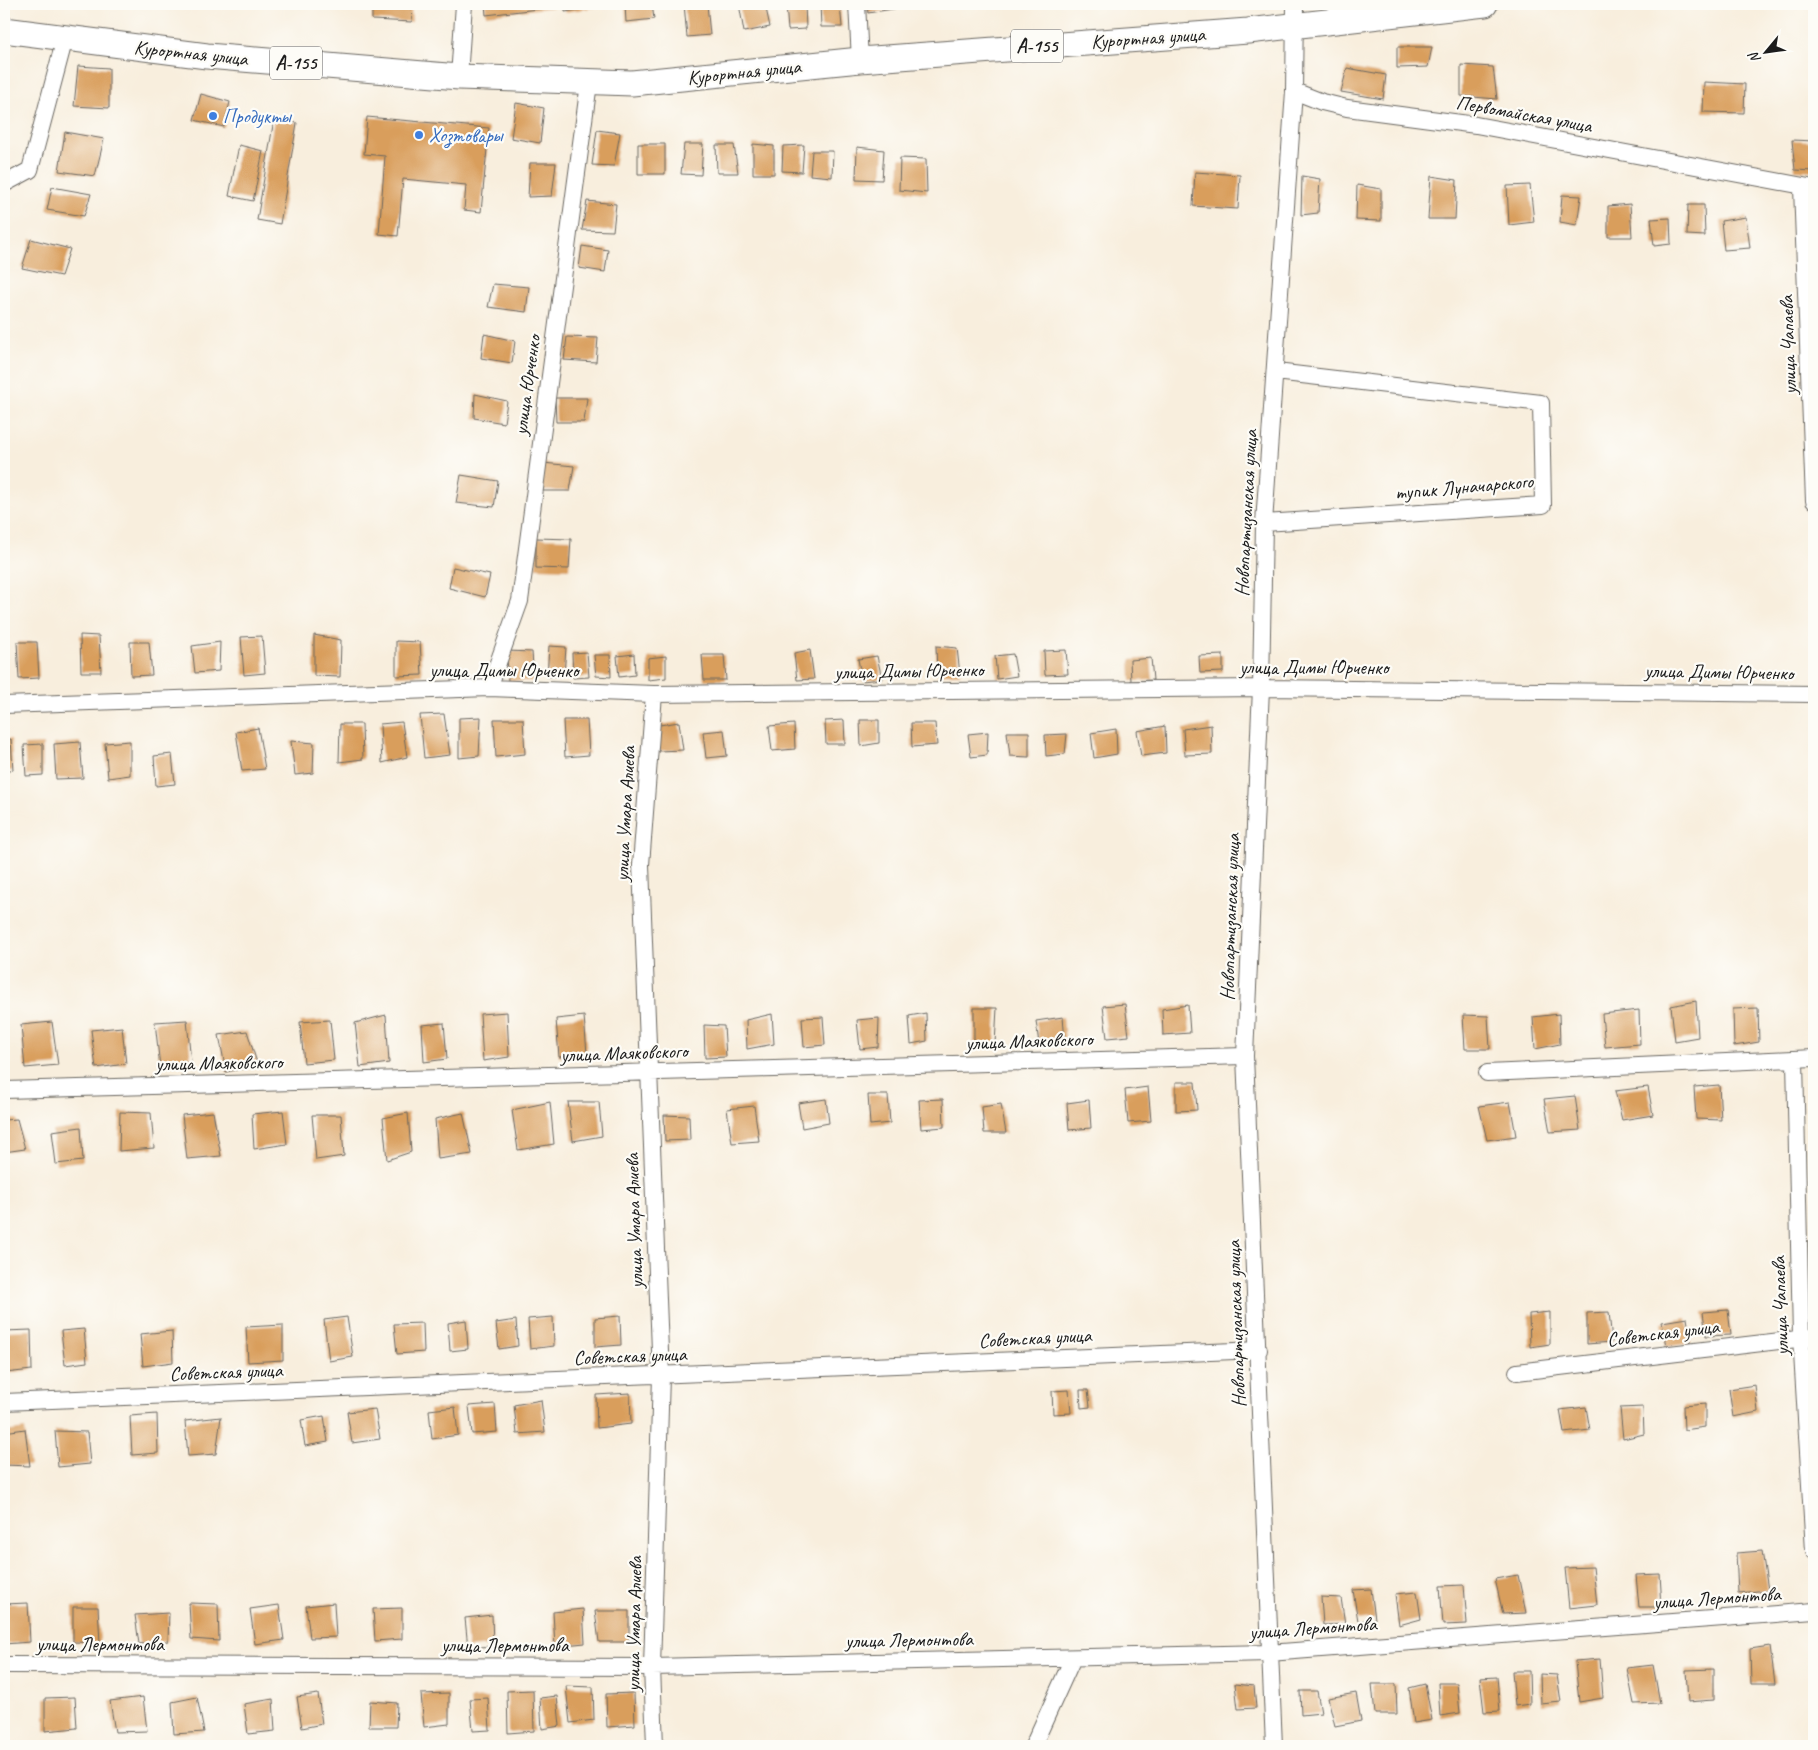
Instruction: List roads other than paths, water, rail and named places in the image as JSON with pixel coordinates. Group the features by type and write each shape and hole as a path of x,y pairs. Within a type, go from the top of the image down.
{"main road":[{"name":"Курортная улица","path":"4,30 207,56 459,77 632,83 860,60 1248,31 1295,14 1485,4"}],"street":[{"path":"459,77 464,4"},
{"path":"857,4 860,60"},
{"path":"1294,91 1292,62 1295,14"},
{"path":"4,184 30,170 66,38"},
{"name":"улица Юрченко","path":"488,688 520,601 589,83"},
{"name":"Первомайская улица","path":"1294,91 1322,102 1347,108 1476,125 1808,188"},
{"name":"Новопартизанская улица","path":"1274,1746 1245,1056 1261,688 1264,523 1276,372 1294,91"},
{"name":"улица Чапаева","path":"1808,188 1814,501"},
{"name":"тупик Луначарского","path":"1264,523 1543,505 1541,403 1276,372"},
{"name":"улица Димы Юрченко","path":"4,705 488,688 654,694 1261,688 1814,694"},
{"name":"улица Умара Алиева","path":"654,694 640,865 661,1376 652,1667 655,1746"},
{"name":"улица Маяковского","path":"4,1090 1245,1056"},
{"path":"1487,1073 1814,1058"},
{"name":"улица Чапаева","path":"1795,1060 1808,1337 1814,1551"},
{"name":"Советская улица","path":"1517,1372 1808,1337"},
{"name":"Советская улица","path":"4,1402 1258,1350"},
{"name":"улица Лермонтова","path":"4,1665 652,1667 1269,1654 1814,1612"},
{"path":"1033,1746 1073,1658"}],"place":[{"name":"Продукты","path":"213,116"},
{"name":"Хозтовары","path":"419,135"}]}
